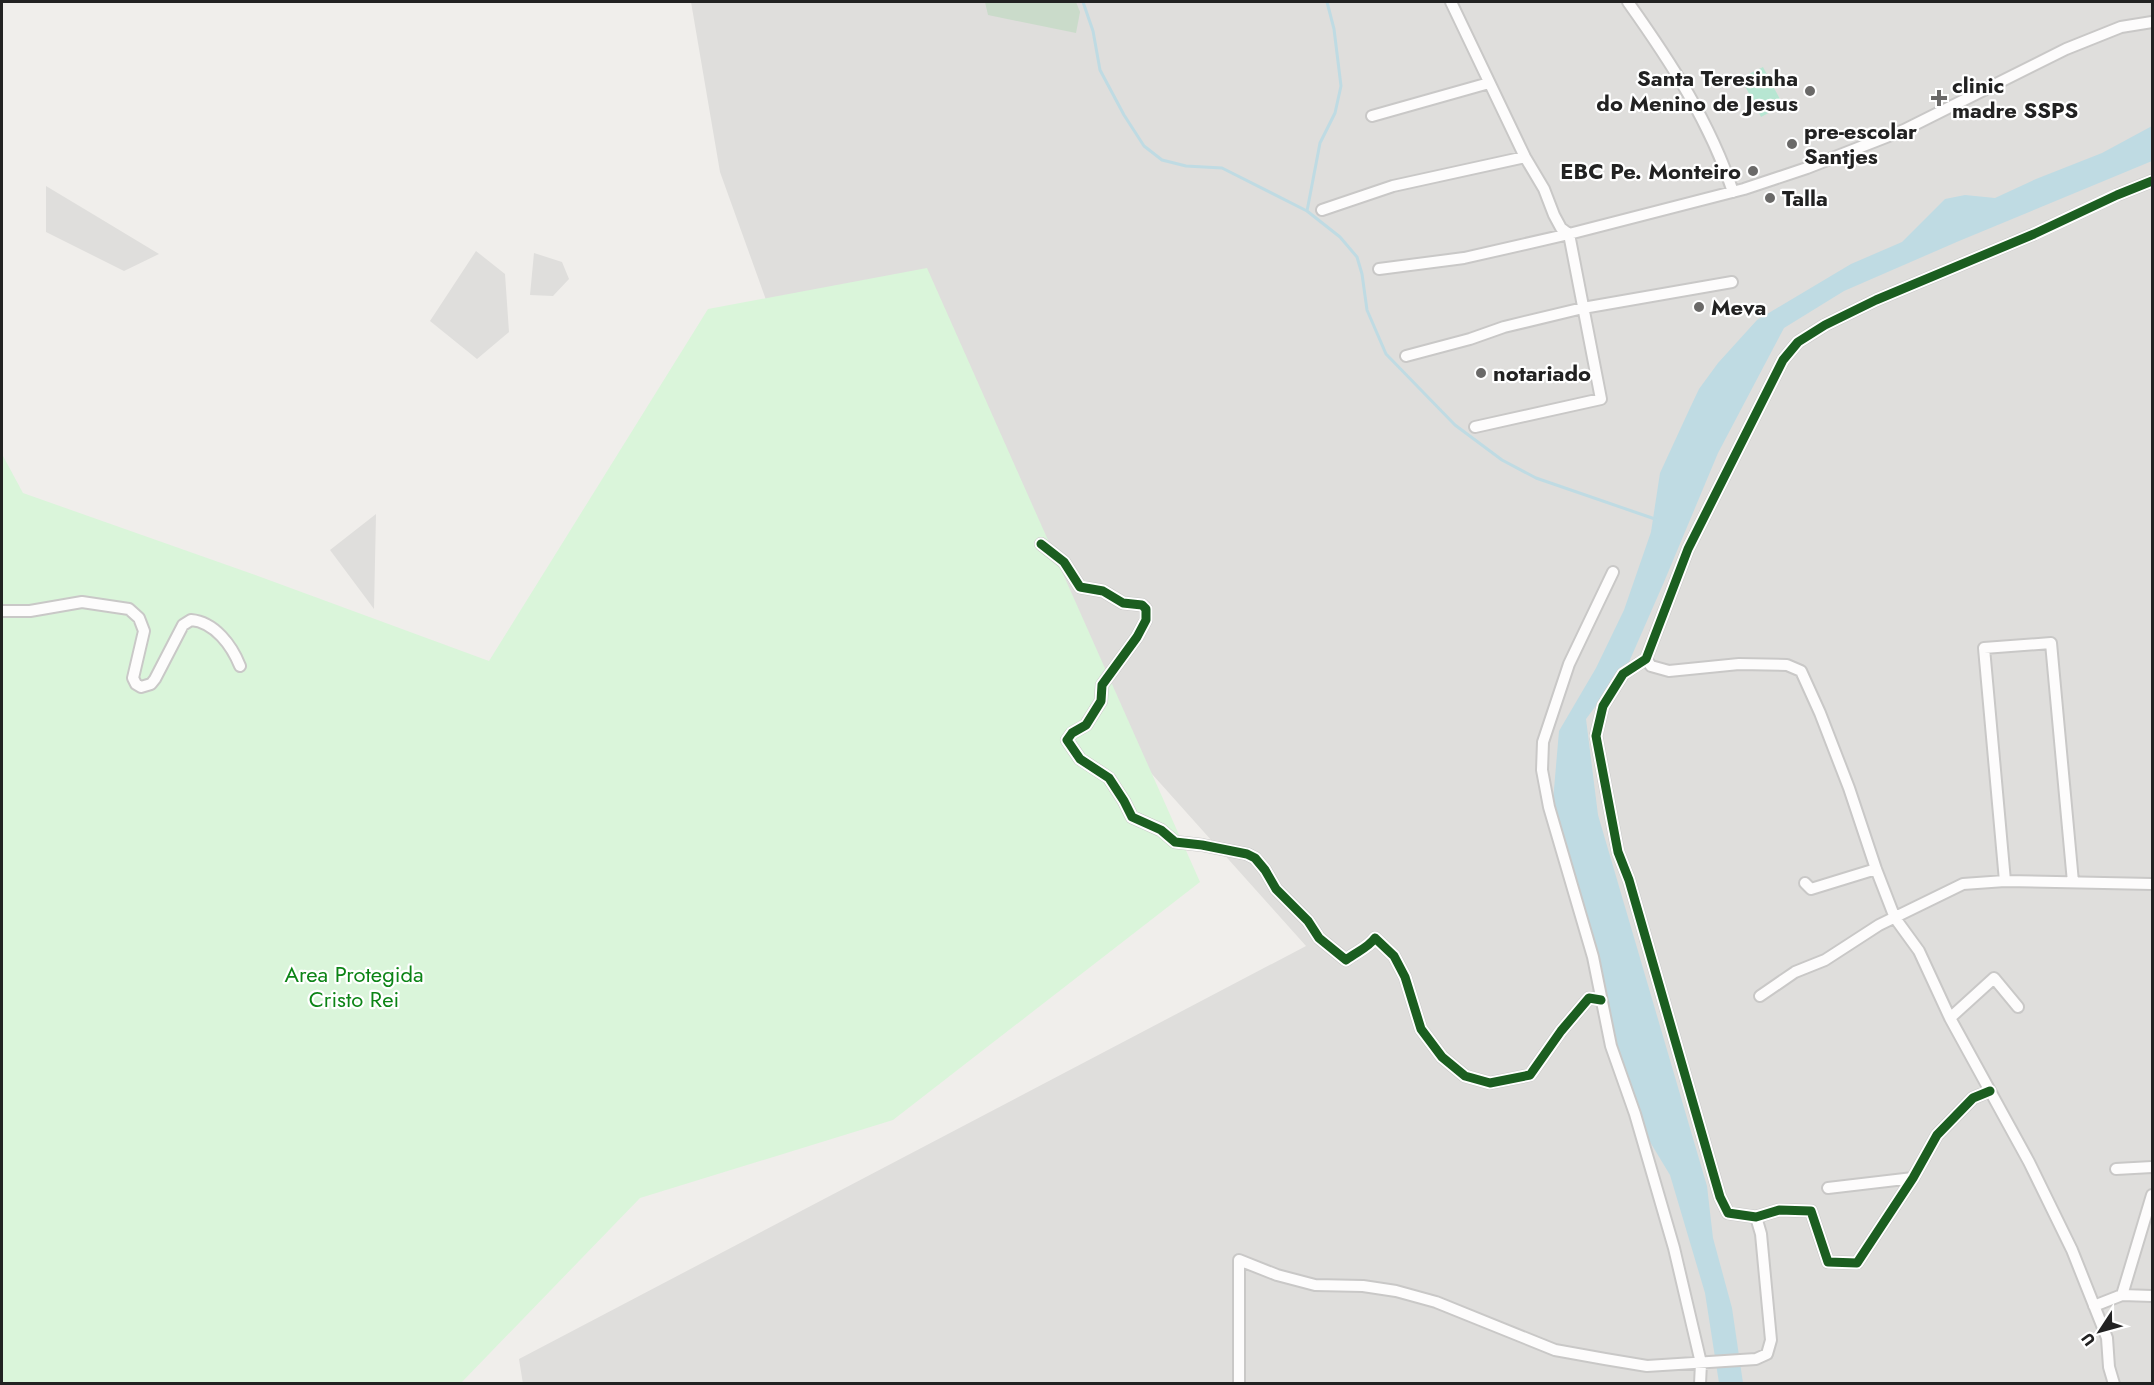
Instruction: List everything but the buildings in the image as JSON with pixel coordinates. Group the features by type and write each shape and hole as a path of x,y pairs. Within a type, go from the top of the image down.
{"street":[{"path":"1451,2 1525,157 1544,189 1554,215 1561,228 1569,234 1601,399 1475,428"},
{"path":"1628,2 1700,112 1723,162 1732,192"},
{"path":"1379,269 1464,258 1569,234 1732,192 1807,168 1904,130 2066,49 2121,27 2152,22"},
{"path":"1372,116 1489,83"},
{"path":"1322,210 1393,186 1525,157"},
{"path":"1990,1091 1973,1098 1937,1134 1913,1178 1857,1263 1828,1262 1811,1211 1779,1210 1756,1217 1728,1213 1719,1197 1629,880 1618,852 1596,736 1603,705 1623,674 1646,659 1688,549 1783,360 1798,342 1825,325 1876,300 2034,234 2152,181"},
{"path":"1407,356 1504,327 1583,308 1732,282"},
{"path":"1041,543 1064,562 1080,587 1103,591 1123,603 1142,605 1146,609 1146,620 1137,637 1102,685 1101,700 1086,725 1072,733 1067,740 1080,759 1109,778 1125,801 1132,817 1161,830 1175,842 1202,845 1247,854 1255,858 1276,889 1308,921 1319,938 1346,960 1359,950 1370,946 1375,938 1394,956 1405,976 1421,1029 1442,1057 1465,1076 1490,1083 1530,1075 1561,1030 1589,998 1601,1000"},
{"path":"1613,572 1569,664 1543,742 1542,770 1549,807 1593,957 1611,1046 1656,1181 1706,1363 1700,1383"},
{"path":"2,611 30,611 82,602 129,609 140,618 144,631 133,678 141,687 151,684 155,679 183,625 191,620 202,622 217,632 235,654 240,666"},
{"path":"2005,881 1984,648 2051,644 2073,882"},
{"path":"1646,659 1651,666 1669,671 1739,663 1787,665 1801,671 1849,788 1876,869 1896,918 1919,951 1950,1018 2029,1162 2072,1250 2106,1338 2109,1367 2114,1383"},
{"path":"1805,883 1811,889 1876,869"},
{"path":"1760,996 1795,972 1825,960 1879,925 1964,884 2005,881 2152,884"},
{"path":"1950,1018 1994,978 2018,1007"},
{"path":"2116,1169 2152,1167"},
{"path":"1828,1188 1913,1178"},
{"path":"2122,1295 2152,1195"},
{"path":"1239,1383 1239,1260 1277,1275 1315,1284 1363,1286 1396,1291 1436,1302 1555,1350 1647,1366 1756,1359 1767,1354 1770,1348 1771,1333 1761,1234 1756,1217"},
{"path":"2094,1306 2122,1295 2152,1296"}],"shaded area":[{"path":"691,2 2152,2 2152,1383 523,1384 519,1359 1306,946 792,372 720,172"},
{"path":"46,186 159,254 124,271 46,232"},
{"path":"476,251 505,274 509,332 477,359 430,321"},
{"path":"534,253 562,262 569,279 553,296 530,295"},
{"path":"376,514 374,609 330,550"}],"green space":[{"path":"985,2 1076,2 1080,12 1076,33 988,15"},
{"path":"1763,67 1783,105 1761,117 1741,78"},
{"name":"Area Protegida Cristo Rei","path":"927,268 1200,882 893,1120 640,1198 461,1383 2,1383 2,454 23,493 489,661 708,309"}],"water":[{"path":"2152,126 2152,161 1844,291 1784,328 1718,453 1629,662 1586,719 1598,815 1707,1186 1713,1238 1732,1308 1743,1383 1719,1383 1705,1293 1670,1175 1647,1137 1625,1079 1595,941 1567,859 1553,801 1559,731 1596,668 1624,610 1651,532 1660,473 1699,389 1718,363 1757,320 1851,264 1902,242 1945,199 1965,195 1995,198 2102,153"}],"waterway":[{"path":"1083,2 1093,31 1100,70 1144,146 1162,160 1186,166 1222,168 1307,211 1340,237 1357,257 1367,310 1386,354 1455,425 1502,460 1536,478 1655,519"},
{"path":"1307,211 1320,143 1335,113 1341,86 1334,29 1327,2"}],"cycle path":[{"path":"1990,1091 1973,1098 1937,1135 1913,1178 1857,1263 1828,1262 1811,1211 1779,1210 1756,1217 1728,1213 1720,1197 1629,880 1618,852 1596,736 1603,706 1623,674 1646,659 1688,549 1783,360 1798,342 1825,325 1876,300 2034,234 2152,181"},
{"path":"1041,544 1064,562 1080,587 1103,591 1123,603 1142,605 1146,609 1146,620 1137,637 1102,685 1101,701 1086,725 1072,733 1067,740 1080,759 1109,778 1132,817 1161,830 1175,842 1202,845 1247,854 1255,858 1276,889 1308,921 1319,938 1346,960 1375,938 1394,956 1405,977 1421,1029 1442,1057 1465,1076 1490,1083 1530,1075 1561,1031 1589,998 1601,1000"}],"place":[{"name":"Santa Teresinha do Menino de Jesus","path":"1810,91"},
{"name":"clinic madre SSPS","path":"1939,98"},
{"name":"pre-escolar Santjes","path":"1792,144"},
{"name":"EBC Pe. Monteiro","path":"1753,171"},
{"name":"Talla","path":"1770,198"},
{"name":"Meva","path":"1699,307"},
{"name":"notariado","path":"1481,373"}]}
